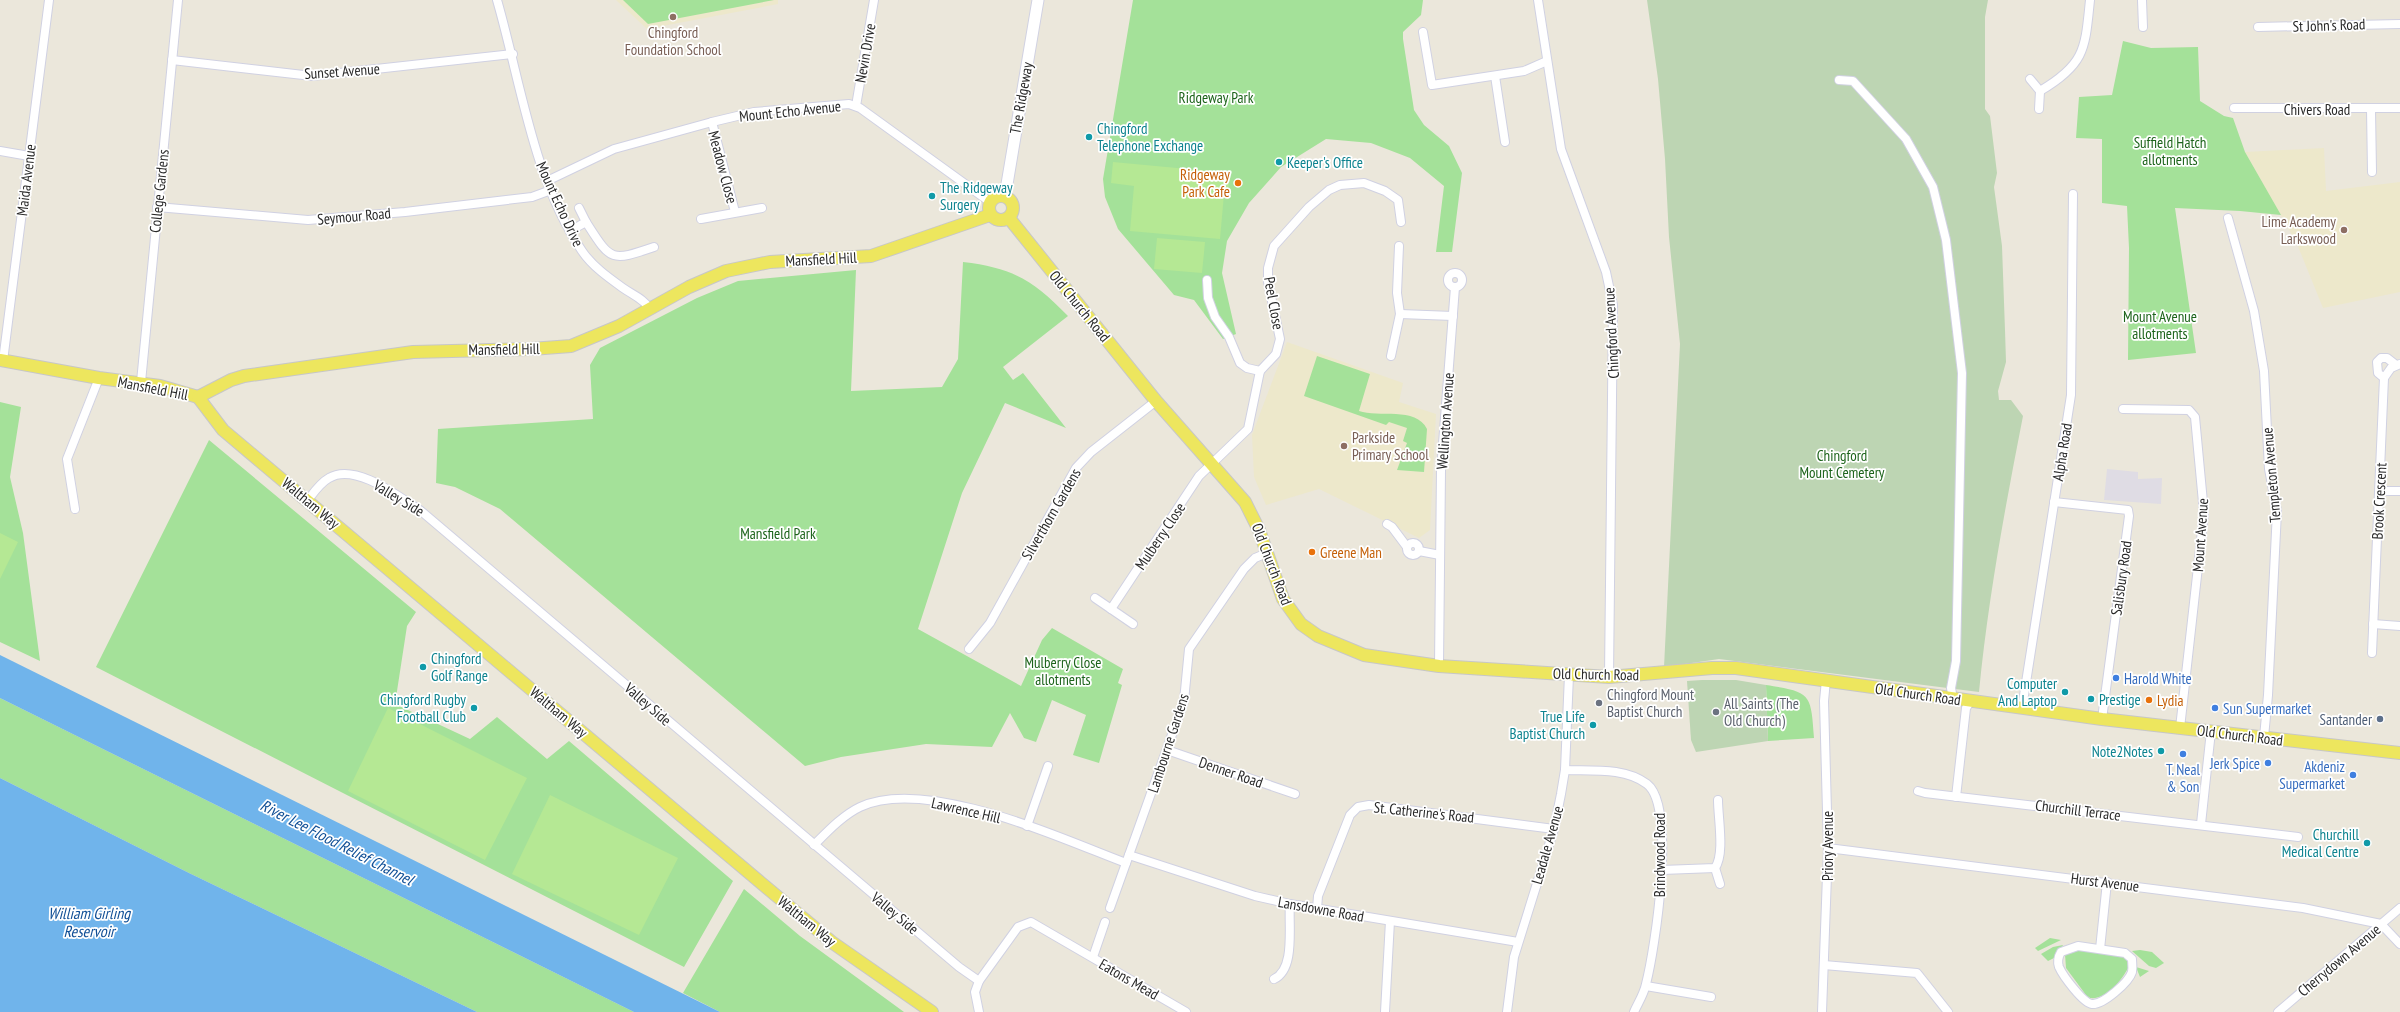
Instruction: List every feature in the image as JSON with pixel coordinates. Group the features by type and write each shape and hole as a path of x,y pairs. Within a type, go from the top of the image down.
{"main road":[{"name":"The Ridgeway","path":"1005,196 1038,0"},
{"path":"998,196 1005,196 1011,202 1013,207 1009,218 1000,221 990,215 988,210 990,202 998,196"},
{"name":"Mansfield Hill","path":"2,360 99,378 141,382 184,391 198,397 230,380 244,376 367,357 436,350 530,349 571,346 596,337 651,310 710,277 740,266 770,262 871,256 990,215"},
{"name":"Old Church Road","path":"1009,218 1156,401 1245,502 1259,530 1283,599 1301,624 1318,636 1364,655 1439,666 1610,677 1712,668 1736,668 1970,702 2102,719 2400,753"},
{"name":"Waltham Way","path":"198,397 222,430 308,500 833,943 932,1012"}],"street":[{"name":"Maida Avenue","path":"2,360 49,0"},
{"name":"College Gardens","path":"141,382 178,0"},
{"name":"Mount Echo Drive","path":"497,0 513,54 538,160 570,231 590,260 623,288 646,303 651,310"},
{"name":"Nevin Drive","path":"856,106 874,0"},
{"name":"Chingford Avenue","path":"1538,0 1561,149 1606,272 1613,305 1610,677"},
{"path":"2040,90 2074,65 2080,56 2084,47 2090,0"},
{"path":"2142,0 2143,27"},
{"name":"St John's Road","path":"2258,27 2400,24"},
{"path":"1423,32 1432,84 1524,71 1547,61"},
{"name":"Sunset Avenue","path":"172,60 312,76 513,54"},
{"path":"1495,76 1505,142"},
{"path":"2030,79 2040,90 2040,109"},
{"path":"1839,80 1853,81 1906,139 1933,187 1946,240 1962,373 1956,661 1951,688 1952,699"},
{"name":"Mount Echo Avenue","path":"547,181 614,149 712,122 754,112 849,104 856,106 990,202"},
{"name":"Chivers Road","path":"2234,108 2400,108"},
{"path":"2371,109 2372,172"},
{"name":"Meadow Close","path":"712,122 735,212"},
{"path":"0,151 29,156"},
{"name":"Peel Close","path":"1260,371 1276,354 1280,339 1268,282 1270,255 1282,235 1309,207 1329,190 1340,185 1364,184 1385,190 1398,200 1401,222"},
{"name":"Seymour Road","path":"157,207 308,220 405,212 532,197 551,190"},
{"name":"Alpha Road","path":"2022,708 2071,394 2073,194"},
{"path":"579,208 603,249 611,255 624,257 654,247"},
{"name":"Meadow Close","path":"701,219 762,208"},
{"name":"Templeton Avenue","path":"2228,218 2254,311 2264,371 2269,469 2277,511 2264,737"},
{"path":"570,231 586,222"},
{"path":"1391,356 1400,314 1398,293 1399,246"},
{"path":"1207,280 1208,298 1215,317 1230,337 1240,363 1247,368 1260,371 1248,429 1210,464"},
{"name":"Wellington Avenue","path":"1439,666 1441,470 1455,287"},
{"path":"1400,314 1453,316"},
{"name":"Brook Crescent","path":"2384,378 2378,373 2375,367 2381,358 2387,358 2398,364"},
{"name":"Brook Crescent","path":"2372,653 2384,378 2390,368 2398,364"},
{"path":"75,509 67,459 99,378"},
{"name":"Silverthorn Gardens","path":"969,649 990,623 1076,468 1091,452 1156,401"},
{"name":"Mount Avenue","path":"2123,409 2189,410 2195,418 2204,513 2180,728"},
{"name":"Mulberry Close","path":"1111,609 1199,476 1210,464"},
{"name":"Valley Side","path":"308,500 329,478 346,473 363,477 421,511 959,967 979,980"},
{"path":"2380,491 2400,491"},
{"name":"Salisbury Road","path":"2054,502 2128,510 2129,516 2102,719"},
{"path":"1387,524 1392,527 1407,547 1411,543 1416,544 1419,551 1440,556"},
{"name":"Lambourne Gardens","path":"1110,908 1184,698 1186,659 1191,645 1249,563 1267,553"},
{"path":"1095,598 1133,624"},
{"path":"2373,624 2400,626"},
{"name":"Leadale Avenue","path":"1507,1012 1512,968 1518,942 1554,829 1565,770 1569,675"},
{"name":"Priory Avenue","path":"1822,1012 1828,848 1824,701 1826,680"},
{"path":"1956,797 1966,708 1970,702"},
{"path":"2201,824 2211,731"},
{"name":"Denner Road","path":"1166,750 1295,794"},
{"path":"1027,826 1048,766"},
{"name":"Brindwood Road","path":"1565,770 1628,774 1648,785 1654,792 1660,807 1662,887 1646,986 1634,1012"},
{"name":"Churchill Terrace","path":"1918,791 1956,797 2201,824 2298,838"},
{"name":"Lawrence Hill","path":"814,845 848,815 861,806 896,799 932,800 957,805 1027,826 1128,859"},
{"path":"1662,870 1715,868 1719,863 1720,852 1718,800"},
{"name":"St. Catherine's Road","path":"1317,909 1318,896 1350,815 1358,807 1369,805 1554,829"},
{"name":"Hurst Avenue","path":"1828,848 2108,882 2303,908 2381,924"},
{"name":"Lansdowne Road","path":"1128,859 1255,896 1290,904 1518,942"},
{"path":"1715,868 1720,884"},
{"path":"2100,948 2108,882"},
{"path":"1274,979 1282,973 1288,958 1290,904"},
{"name":"Cherrydown Avenue","path":"2278,1012 2400,908"},
{"path":"1385,1012 1390,921"},
{"name":"Eatons Mead","path":"1093,957 1105,922"},
{"name":"Eatons Mead","path":"979,1012 975,992 979,980 1018,927 1025,923 1038,925 1186,1012"},
{"path":"2381,924 2400,944"},
{"path":"2071,947 2100,948 2129,954 2132,959 2132,971 2126,982 2111,995 2092,1004 2082,998 2061,971 2058,957 2061,952 2071,947"},
{"path":"1824,965 1917,973 1948,1012"},
{"path":"1646,986 1711,997"}],"shaded area":[{"name":"Chingford Foundation School","path":"616,0 778,0 778,4 647,29"},
{"name":"Lime Academy Larkswood","path":"2324,148 2326,191 2400,182 2400,292 2323,308 2297,244 2245,152"},
{"name":"Parkside Primary School","path":"1287,342 1403,383 1399,402 1436,414 1430,530 1419,538 1319,489 1266,505 1254,477 1252,435"},
{"path":"2107,469 2138,472 2138,479 2162,478 2161,504 2104,500"}],"green space":[{"name":"Chingford Foundation School","path":"623,0 774,0 648,24"},
{"name":"Ridgeway Park","path":"1133,0 1423,0 1421,15 1403,32 1403,39 1414,110 1424,125 1449,146 1462,173 1452,252 1436,252 1444,186 1410,158 1371,143 1326,139 1281,167 1249,203 1227,241 1222,273 1236,334 1223,339 1194,300 1174,295 1118,229 1105,197 1103,179"},
{"name":"Chingford Mount Cemetery","path":"1647,0 1988,0 1985,17 1985,109 1990,116 1997,173 1994,187 2002,246 2006,362 1998,391 1999,400 2011,400 2023,416 1992,588 1979,692 1719,659 1664,667 1680,344 1669,237 1665,159 1658,79"},
{"path":"2123,41 2151,48 2198,47 2200,101 2224,116 2233,118 2245,152 2281,215 2240,211 2175,208 2196,353 2128,360 2129,248 2127,206 2102,203 2102,139 2076,138 2079,97 2112,95"},
{"path":"1113,162 1230,173 1228,194 1224,194 1220,239 1130,231 1134,186 1111,183"},
{"path":"1157,238 1205,242 1202,273 1154,269"},
{"name":"Mansfield Park","path":"963,262 996,268 1021,278 1044,293 1068,316 1003,367 1013,380 1023,373 1066,428 1005,403 962,493 918,629 1021,686 1042,640 1052,628 1123,669 1118,683 1122,685 1099,763 1073,755 1086,715 1052,700 1036,742 1024,738 1010,713 992,747 926,744 841,757 805,766 500,509 455,487 436,483 438,429 593,419 590,365 600,348 697,298 738,281 856,270 851,391 942,387 958,359"},
{"path":"1317,356 1370,374 1359,411 1376,414 1406,415 1414,417 1422,422 1427,429 1424,472 1397,470 1407,443 1403,441 1407,428 1389,422 1386,425 1304,396"},
{"path":"0,402 21,407 10,477 23,533 40,661 0,642"},
{"path":"209,440 416,612 407,626 395,704 470,739 497,717 547,759 569,741 733,881 684,967 96,667"},
{"path":"0,533 18,542 0,579"},
{"path":"1736,680 1766,685 1768,741 1696,752 1691,740 1687,681"},
{"path":"1766,685 1792,690 1806,697 1812,712 1814,738 1768,741"},
{"path":"0,698 634,1012 477,1012 189,873 0,778"},
{"path":"388,708 527,778 485,860 348,791"},
{"path":"550,795 678,858 639,935 512,874"},
{"path":"744,889 800,936 904,1012 720,1012 683,993"},
{"path":"2050,938 2061,940 2038,951 2035,948"},
{"path":"2063,945 2056,957 2048,961 2041,954 2053,947"},
{"path":"2073,949 2122,956 2127,959 2128,968 2118,983 2107,993 2096,998 2090,998 2086,995 2066,968 2065,954"},
{"path":"2140,950 2152,952 2164,963 2156,968 2149,966 2132,951"},
{"path":"2136,967 2149,971 2140,977"}],"water":[{"name":"River Lee Flood Relief Channel","path":"0,655 720,1012 634,1012 0,698"},
{"name":"William Girling Reservoir","path":"0,778 189,873 477,1012 0,1012"}],"place":[{"name":"Chingford Foundation School","path":"673,17"},
{"name":"Chingford Telephone Exchange","path":"1089,137"},
{"name":"Keeper's Office","path":"1279,162"},
{"name":"Ridgeway Park Cafe","path":"1238,183"},
{"name":"The Ridgeway Surgery","path":"932,196"},
{"name":"Lime Academy Larkswood","path":"2344,230"},
{"name":"Parkside Primary School","path":"1344,446"},
{"name":"Greene Man","path":"1312,552"},
{"name":"Chingford Golf Range","path":"423,667"},
{"name":"Harold White","path":"2116,678"},
{"name":"Computer And Laptop","path":"2065,692"},
{"name":"Prestige","path":"2091,699"},
{"name":"Lydia","path":"2149,700"},
{"name":"Chingford Mount Baptist Church","path":"1599,703"},
{"name":"Chingford Rugby Football Club","path":"474,708"},
{"name":"Sun Supermarket","path":"2215,708"},
{"name":"All Saints (The Old Church)","path":"1716,712"},
{"name":"Santander","path":"2380,719"},
{"name":"True Life Baptist Church","path":"1593,725"},
{"name":"Note2Notes","path":"2161,751"},
{"name":"T. Neal & Son","path":"2183,754"},
{"name":"Jerk Spice","path":"2268,763"},
{"name":"Akdeniz Supermarket","path":"2353,775"},
{"name":"Churchill Medical Centre","path":"2367,843"}],"park label":[{"name":"Suffield Hatch allotments","path":"2170,150"},
{"name":"Mount Avenue allotments","path":"2160,324"},
{"name":"Mulberry Close allotments","path":"1063,670"}]}
